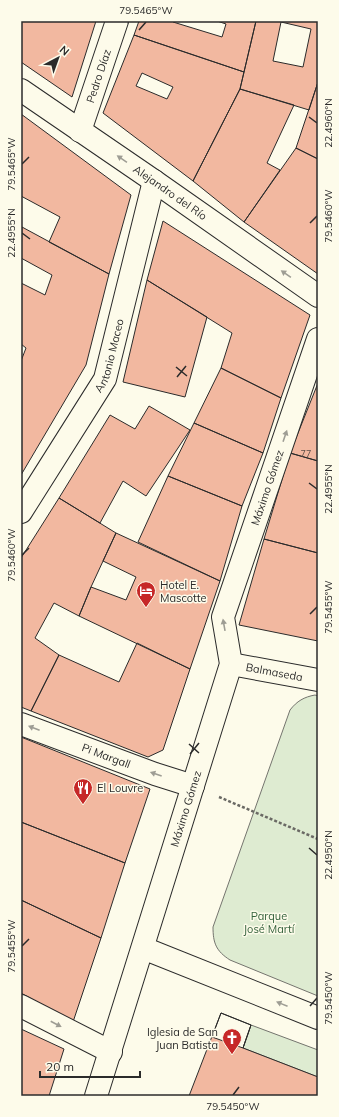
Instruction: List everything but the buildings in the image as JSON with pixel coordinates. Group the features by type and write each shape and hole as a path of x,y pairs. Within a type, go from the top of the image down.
{"street":[{"name":"Pedro Díaz","path":"80,131 117,21"},
{"name":"Alejandro del Río","path":"21,90 318,296"},
{"name":"Antonio Maceo","path":"21,512 105,379 154,181"},
{"name":"Máximo Gómez","path":"96,1096 231,664 223,617 318,339"},
{"name":"Balmaseda","path":"231,664 318,680"},
{"name":"Pi Margall","path":"21,724 155,774 193,786"},
{"path":"143,948 318,1018"},
{"path":"21,1006 111,1052"}],"path":[{"path":"193,786 318,839"}],"green space":[{"name":"Parque José Martí","path":"315,695 318,696 318,996 230,960 218,950 214,938 213,927 290,710 301,700"},
{"path":"251,1025 318,1050 318,1077 243,1048"}],"place":[{"name":"Hotel E. Mascotte","path":"146,608"},
{"name":"El Louvre","path":"83,805"},
{"name":"Iglesia de San Juan Batista","path":"232,1055"}]}
